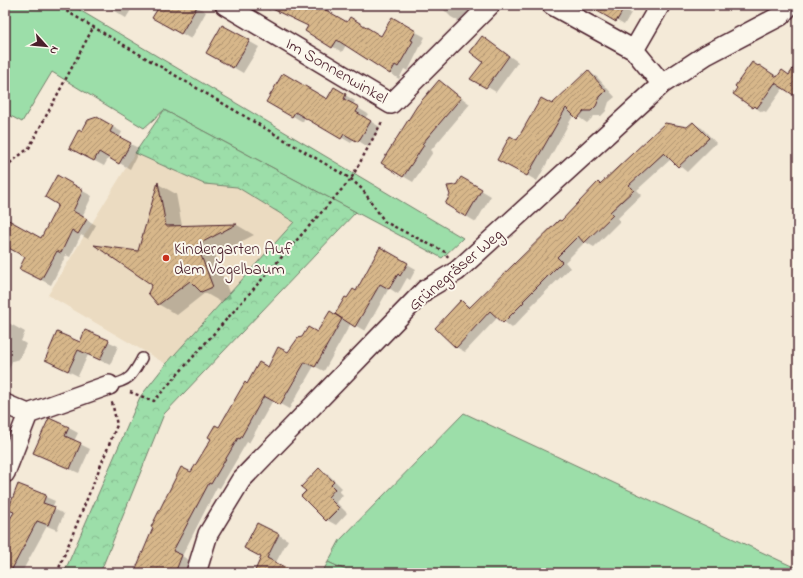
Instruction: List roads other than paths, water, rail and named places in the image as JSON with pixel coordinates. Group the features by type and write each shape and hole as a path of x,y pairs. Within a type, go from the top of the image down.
{"street":[{"name":"Im Sonnenwinkel","path":"225,5 391,104 490,5"},
{"path":"552,5 634,50 662,84"},
{"path":"634,50 660,5"},
{"name":"Grünegräser Weg","path":"196,573 208,534 241,480 426,290 457,272 662,84 706,56 780,16 790,5"},
{"path":"5,404 28,414 109,385"},
{"path":"5,473 28,414"}],"lane":[{"path":"109,385 126,381 132,376 142,358"}],"place":[{"name":"Kindergarten Auf dem Vogelbaum","path":"166,258"}]}
